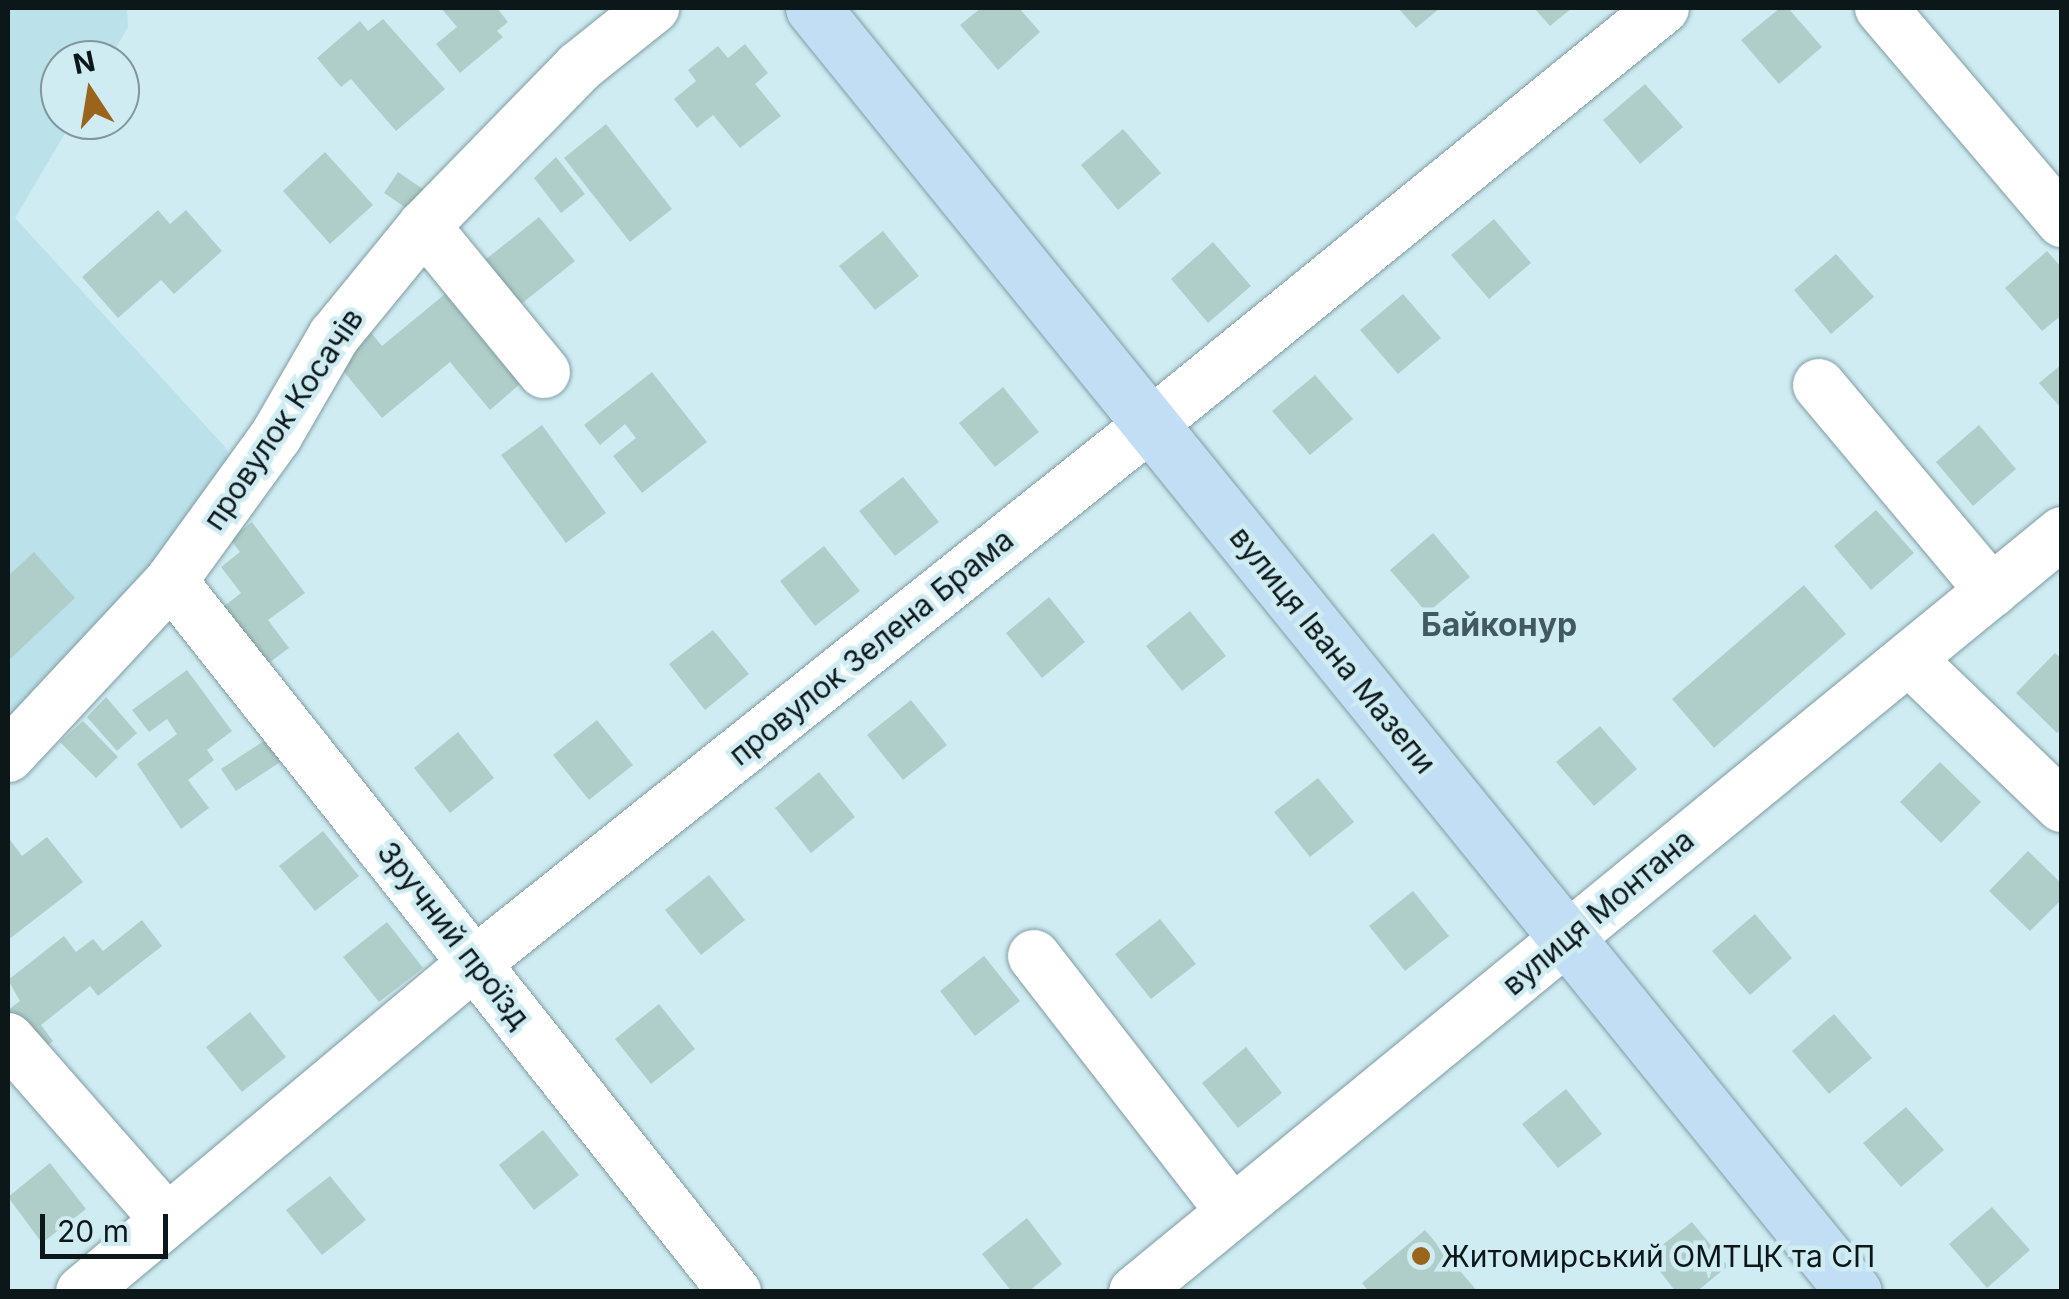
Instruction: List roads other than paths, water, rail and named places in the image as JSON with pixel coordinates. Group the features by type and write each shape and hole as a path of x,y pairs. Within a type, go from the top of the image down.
{"main road":[{"name":"вулиця Івана Мазепи","path":"814,8 1854,1292"}],"street":[{"name":"провулок Косачів","path":"8,756 171,581 276,436 334,336 424,226 579,67 653,8"},
{"name":"провулок Зелена Брама","path":"82,1292 476,962 1150,425 1664,8"},
{"path":"1881,8 2062,221"},
{"path":"424,226 544,372"},
{"path":"1819,385 1992,591"},
{"name":"вулиця Монтана","path":"1135,1292 2062,533"},
{"name":"Зручний проїзд","path":"171,581 735,1292"},
{"path":"1909,659 2062,806"},
{"path":"1034,956 1232,1211"},
{"path":"8,1039 166,1220"}],"place":[{"name":"Житомирський ОМТЦК та СП","path":"1421,1256"}],"district":[{"name":"Байконур","path":"1499,625"}]}
